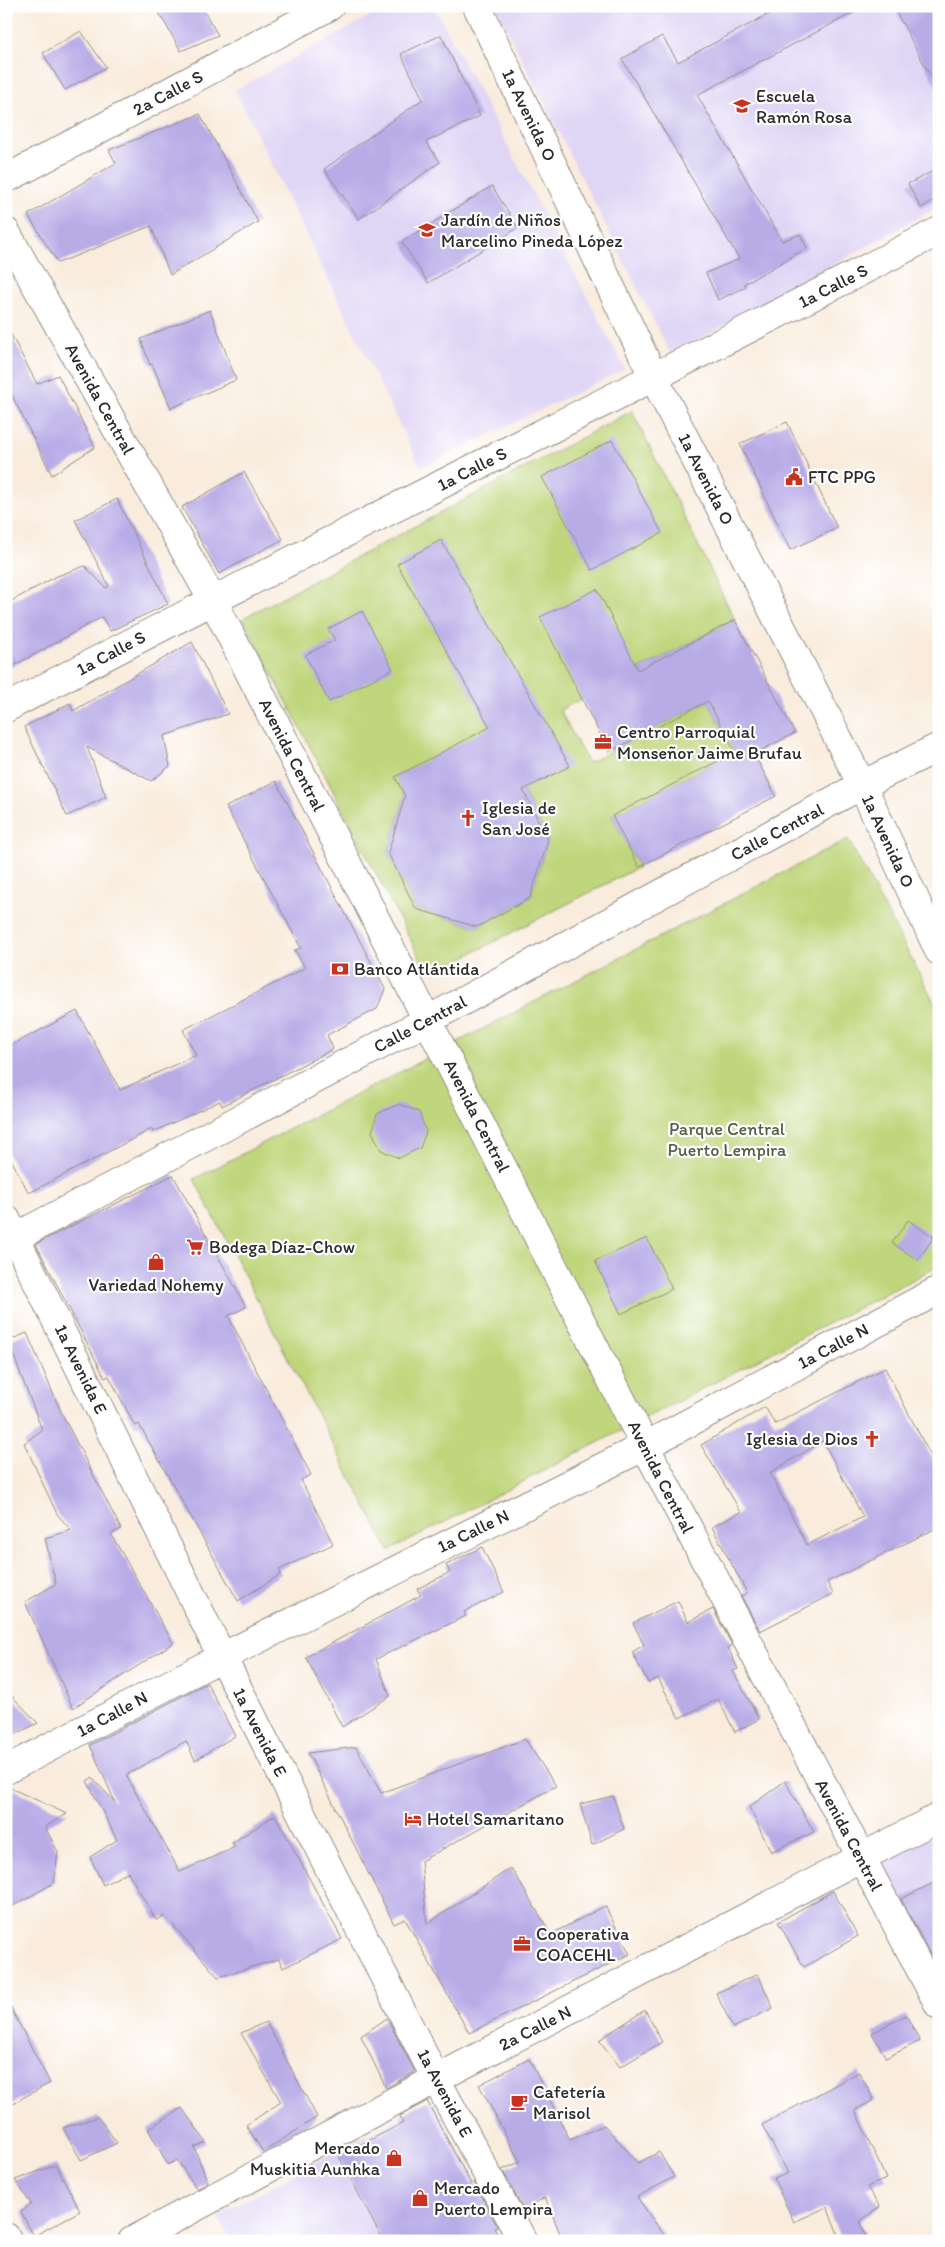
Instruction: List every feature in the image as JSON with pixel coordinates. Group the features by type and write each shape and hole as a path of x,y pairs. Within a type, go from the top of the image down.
{"street":[{"name":"2a Calle S","path":"6,179 330,6"},
{"name":"1a Avenida O","path":"477,6 654,378 862,785 939,951"},
{"name":"1a Calle S","path":"6,708 212,599 654,378 939,231"},
{"name":"Avenida Central","path":"6,232 212,599 645,1446 939,2005"},
{"name":"Calle Central","path":"10,1233 428,1020 862,785 939,747"},
{"name":"1a Avenida E","path":"10,1233 222,1657 436,2078 523,2241"},
{"name":"1a Calle N","path":"6,1770 222,1657 645,1446 939,1290"},
{"name":"2a Calle N","path":"132,2241 436,2078 939,1818"},
{"path":"6,2237 8,2241"}],"shaded area":[{"name":"Jardín de Niños Marcelino Pineda López","path":"389,6 434,6 625,369 421,468 235,90"},
{"name":"Escuela Ramón Rosa","path":"495,6 939,6 939,206 671,355"},
{"path":"939,1833 939,1972 881,1863"},
{"name":"Mercado Muskitia Aunhka","path":"432,2100 508,2241 231,2241 217,2215"}],"green space":[{"path":"632,411 735,620 560,710 588,763 708,701 735,752 612,816 639,867 443,968 431,968 421,960 243,618","holes":["453,747 520,784 548,840 530,898 477,927 416,909 388,853 405,796 396,777"]},
{"name":"Parque Central Puerto Lempira","path":"848,839 939,1011 939,1266 389,1551 194,1179"}],"building":[{"path":"177,6 201,6 218,35 181,51 159,13"},
{"path":"784,6 866,6 697,95 782,241 800,234 807,248 744,284 746,287 718,300 706,273 739,259 622,59 662,36 678,62"},
{"path":"893,6 939,6 939,92"},
{"path":"81,31 106,67 65,90 43,53"},
{"path":"441,35 480,116 426,142 440,162 359,219 324,169 423,99 401,54"},
{"path":"200,114 258,222 170,275 151,226 58,263 28,215 116,163 109,150"},
{"path":"939,168 939,198 921,208 908,184"},
{"path":"492,186 518,228 428,283 402,242"},
{"path":"210,310 236,380 171,408 152,364 150,365 141,339"},
{"path":"6,325 37,384 58,375 95,447 52,475 6,384"},
{"path":"787,422 837,528 790,550 740,444"},
{"path":"612,440 662,533 592,570 542,477"},
{"path":"244,472 283,539 219,574 182,507"},
{"path":"117,499 168,604 110,631 102,617 6,670 6,604 57,576 85,566 106,588 109,586 75,520"},
{"path":"441,540 570,766 523,790 548,840 530,898 477,927 416,909 388,853 405,796 395,777 490,727 397,564"},
{"name":"Centro Parroquial Monseñor Jaime Brufau","path":"597,589 638,670 735,620 795,733 754,754 776,796 639,867 612,816 735,752 708,701 609,752 540,617"},
{"path":"362,611 393,669 329,702 305,655 335,640 328,629"},
{"path":"192,642 228,714 164,736 170,766 151,781 87,747 106,797 67,816 24,727 70,703 73,711"},
{"path":"276,781 385,989 377,1009 327,1035 333,1049 222,1106 220,1101 153,1132 152,1129 29,1193 6,1150 6,1048 77,1011 120,1090 196,1055 183,1030 305,968 295,950 301,948 226,807"},
{"path":"399,1104 419,1112 426,1132 420,1148 399,1158 381,1150 372,1132 377,1114"},
{"path":"173,1175 246,1307 228,1316 311,1475 301,1480 333,1544 279,1570 281,1574 238,1601 139,1424 135,1426 109,1376 105,1378 36,1244"},
{"path":"908,1220 934,1237 918,1260 892,1243"},
{"path":"647,1238 672,1289 621,1314 595,1261"},
{"path":"27,1333 62,1414 121,1529 111,1534 173,1643 73,1708 25,1602 56,1584 45,1538 71,1530 57,1514 24,1443 42,1430 8,1341"},
{"path":"885,1368 939,1472 939,1527 827,1582 833,1594 760,1631 741,1596 747,1593 712,1527 741,1512 701,1445 765,1407 775,1424","holes":["823,1441 863,1517 807,1545 770,1473"]},
{"path":"482,1547 504,1592 464,1612 466,1616 376,1659 390,1696 342,1727 306,1657 421,1595 417,1589 450,1572 446,1565"},
{"path":"678,1601 688,1622 713,1609 732,1645 728,1648 738,1669 733,1671 759,1719 735,1732 718,1699 679,1718 658,1678 648,1683 632,1652 644,1645 633,1623"},
{"path":"207,1683 235,1736 195,1760 186,1741 126,1775 180,1872 235,1847 232,1843 275,1815 342,1939 283,1968 279,1959 218,1977 165,1916 156,1920 128,1872 103,1885 90,1857 117,1840 87,1781 92,1778 115,1802 90,1745"},
{"path":"6,1690 38,1723 6,1739"},
{"path":"525,1739 556,1786 421,1861 427,1924 511,1868 551,1934 605,1906 630,1954 469,2033 405,1919 394,1924 308,1753 356,1747 381,1793"},
{"path":"785,1781 814,1832 771,1852 749,1807"},
{"path":"6,1786 67,1814 45,1827 58,1852 54,1883 6,1910"},
{"path":"613,1796 624,1829 592,1845 580,1804"},
{"path":"939,1880 939,1971 901,1899"},
{"path":"833,1891 858,1936 804,1967 778,1922"},
{"path":"758,1974 773,2008 733,2028 716,1993"},
{"path":"6,1999 50,2083 6,2107"},
{"path":"645,2010 662,2042 620,2067 599,2040"},
{"path":"906,2015 920,2041 886,2058 872,2033"},
{"path":"387,2018 415,2072 386,2088 361,2036"},
{"path":"266,2022 317,2117 263,2152 246,2125 281,2102 241,2033"},
{"path":"529,2059 570,2140 604,2125 638,2163 659,2152 674,2177 637,2197 668,2241 563,2241 545,2197 524,2210 502,2170 520,2162 479,2085"},
{"path":"859,2072 874,2100 855,2110 886,2179 867,2187 880,2207 860,2221 868,2241 841,2241 827,2207 794,2222 774,2179 788,2173 762,2125"},
{"name":"Mercado Puerto Lempira","path":"427,2101 471,2184 474,2182 497,2226 494,2228 501,2241 383,2241 339,2156 403,2123 400,2116"},
{"path":"182,2108 206,2142 194,2147 208,2183 197,2189 177,2160 168,2165 148,2129"},
{"path":"98,2117 117,2143 81,2160 63,2128"},
{"path":"56,2165 80,2211 34,2236 21,2212 31,2204 15,2180"}],"place":[{"name":"Escuela Ramón Rosa","path":"742,106"},
{"name":"Jardín de Niños Marcelino Pineda López","path":"427,230"},
{"name":"FTC PPG","path":"794,477"},
{"name":"Centro Parroquial Monseñor Jaime Brufau","path":"603,742"},
{"name":"Iglesia de San José","path":"468,818"},
{"name":"Banco Atlántida","path":"340,969"},
{"name":"Bodega Díaz-Chow","path":"195,1247"},
{"name":"Variedad Nohemy","path":"156,1262"},
{"name":"Iglesia de Dios","path":"872,1439"},
{"name":"Hotel Samaritano","path":"413,1819"},
{"name":"Cooperativa COACEHL","path":"522,1944"},
{"name":"Cafetería Marisol","path":"519,2102"},
{"name":"Mercado Muskitia Aunhka","path":"394,2158"},
{"name":"Mercado Puerto Lempira","path":"420,2198"}]}
